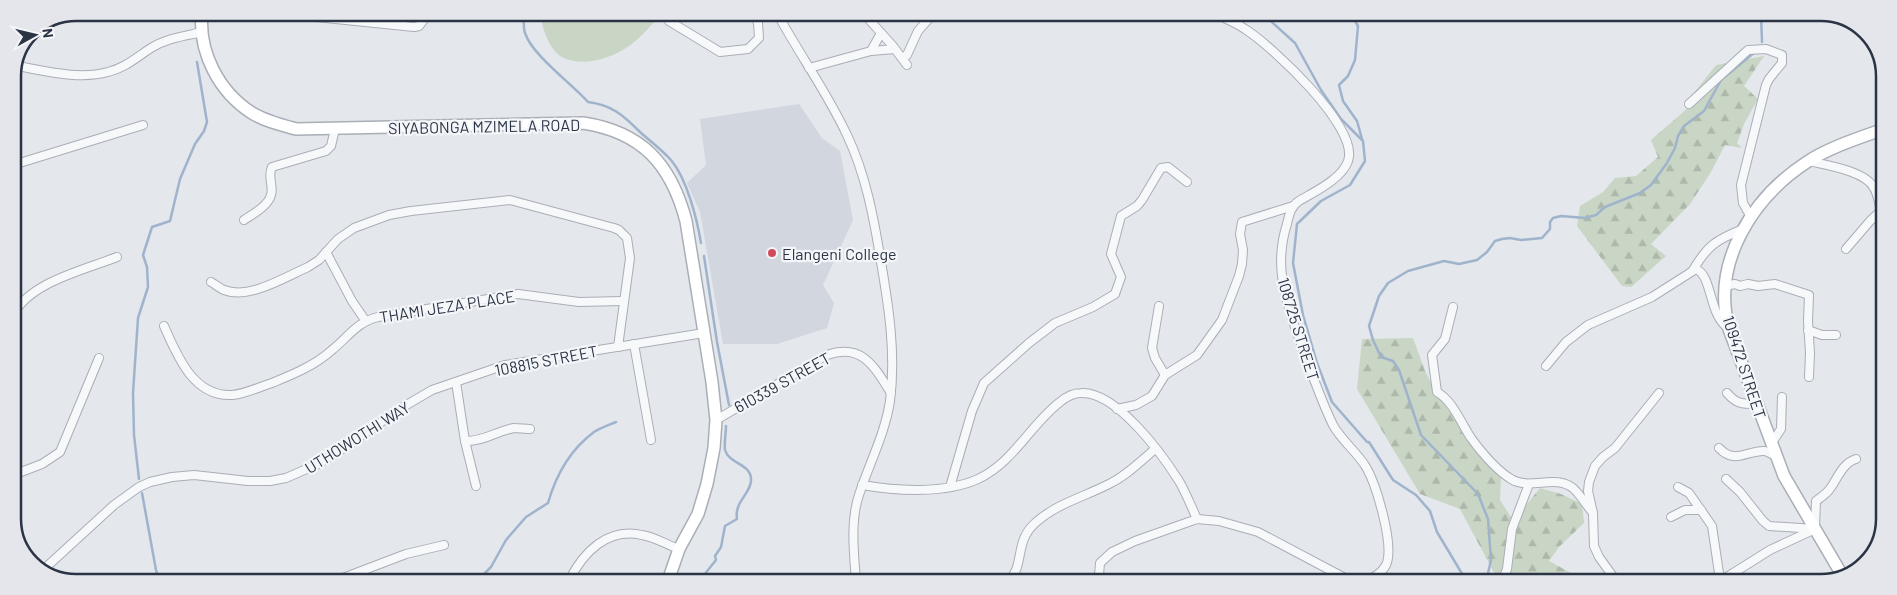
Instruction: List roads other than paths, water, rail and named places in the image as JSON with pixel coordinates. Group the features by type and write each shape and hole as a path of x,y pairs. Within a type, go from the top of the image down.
{"street":[{"name":"SIYABONGA MZIMELA ROAD","path":"202,21 202,32 207,56 214,73 238,103 253,114 272,123 296,129 583,123 614,130 640,144 665,169 681,200 686,221 712,382 716,420 714,448 707,484 698,514 679,549 670,574"},
{"path":"355,21 414,27 419,26 423,21"},
{"path":"671,21 720,52 748,49 759,38 758,21"},
{"path":"782,21 833,106 848,136 871,206 885,284 890,323 891,393 885,422 858,496 854,525 856,574"},
{"path":"870,21 908,65"},
{"path":"902,58 909,51 918,31 927,21"},
{"path":"1117,409 1148,400 1156,392 1165,375 1197,354 1225,316 1242,264 1243,250 1240,234 1242,222 1293,206 1324,186 1343,170 1349,159 1347,141 1327,108 1275,52 1245,28 1230,21"},
{"path":"22,67 72,74 92,75 109,72 137,59 152,47 168,39 202,32"},
{"path":"871,51 881,33"},
{"path":"809,68 871,51 895,49"},
{"path":"1688,104 1748,50 1766,49 1780,53 1783,57 1782,63 1766,85 1743,173 1743,203 1751,217"},
{"path":"21,163 143,125"},
{"path":"244,220 266,203 272,195 269,172 272,167 326,151 330,146 335,128"},
{"name":"109472 STREET","path":"1839,570 1784,476 1771,444 1729,329 1726,314 1725,286 1732,251 1743,229 1764,200 1797,169 1809,161 1876,132"},
{"path":"1809,161 1853,173 1870,182 1876,192"},
{"path":"950,487 972,411 984,384 1017,353 1055,323 1084,312 1116,294 1121,277 1111,254 1121,216 1137,206 1161,168 1168,167 1187,182"},
{"path":"211,282 225,290 234,292 253,291 308,267 338,239 354,228 389,215 497,201 516,201 614,228 627,238 630,258 618,347"},
{"name":"108725 STREET","path":"1293,206 1283,238 1280,258 1281,273 1294,324 1330,418 1341,438 1365,465 1382,510 1387,539 1388,560 1386,566 1378,574"},
{"path":"1846,249 1870,220 1876,216"},
{"path":"1546,366 1566,342 1588,325 1652,297 1693,270 1705,251 1722,238 1743,229"},
{"path":"326,252 348,294 365,320"},
{"path":"21,303 35,290 117,257"},
{"path":"1693,270 1697,269 1702,274 1719,319 1729,329"},
{"path":"1725,286 1735,284 1740,286 1771,284 1809,295 1809,377"},
{"name":"THAMI JEZA PLACE","path":"164,326 184,366 202,386 216,393 234,395 306,369 333,350 365,320 518,294 579,302 623,301"},
{"path":"1159,306 1152,348 1155,358 1165,375"},
{"path":"1453,307 1445,339 1432,355 1437,392 1445,396 1471,438 1492,465 1511,480 1520,484 1550,482 1570,486 1593,513"},
{"path":"1808,330 1822,335 1836,335"},
{"name":"108815 STREET","path":"432,390 505,365 704,333"},
{"path":"634,344 650,440"},
{"name":"610339 STREET","path":"716,420 827,355 839,351 856,352 870,363 891,393"},
{"path":"21,472 42,464 60,452 99,358"},
{"path":"456,382 465,441 476,486"},
{"name":"UTHOWOTHI WAY","path":"48,565 114,505 139,487 150,482 172,477 194,475 261,481 293,476 335,454 403,407 432,390"},
{"path":"1612,574 1596,552 1593,538 1593,513 1588,491 1591,474 1599,461 1615,448 1659,393"},
{"path":"1727,393 1733,401 1744,404 1756,404"},
{"path":"862,485 890,490 950,487 979,479 998,466 1058,403 1073,394 1092,394 1105,400 1117,409 1141,432 1179,481 1197,519"},
{"path":"1771,444 1779,436 1781,429 1782,397"},
{"path":"465,441 493,436 513,428 530,429"},
{"path":"1719,448 1725,454 1734,457 1766,451 1776,456"},
{"path":"1015,574 1023,539 1040,519 1079,496 1111,483 1155,449"},
{"path":"1814,530 1816,501 1829,490 1838,474 1852,460 1856,460"},
{"path":"1726,479 1740,492 1763,522 1770,526 1814,530"},
{"path":"1505,574 1512,529 1529,484"},
{"path":"1678,487 1688,493 1712,526 1719,574"},
{"path":"1671,517 1685,510 1701,510"},
{"path":"1099,574 1100,563 1112,552 1197,519 1219,521 1258,532 1337,574"},
{"path":"1733,574 1770,550 1814,530"},
{"path":"572,574 588,552 599,543 628,533 643,535 679,549"},
{"path":"353,574 406,554 444,545"}],"waterway":[{"path":"524,21 525,33 536,51 588,102 611,108 617,112 671,160 677,168 686,188 694,211 701,243"},
{"path":"1271,21 1295,43 1321,90 1341,119 1363,141 1365,161 1350,185 1321,201 1297,224 1293,263 1303,315 1317,363 1332,402 1369,442 1393,480 1416,495 1430,511 1437,532 1462,574"},
{"path":"1355,21 1358,26 1355,60 1348,76 1339,85 1343,101 1357,121 1362,139"},
{"path":"1761,21 1762,42"},
{"path":"1488,574 1491,560 1488,519 1478,494 1421,435 1399,370 1393,361 1381,357 1373,340 1369,326 1379,296 1388,283 1408,271 1444,261 1459,264 1477,260 1487,252 1495,241 1510,238 1521,240 1542,238 1550,229 1550,222 1553,218 1561,216 1585,218 1596,215 1605,207 1640,193 1651,185 1667,163 1684,126 1704,111 1721,80 1755,52"},
{"path":"139,479 134,435 133,393 138,318 148,287 147,267 143,255 152,227 170,221 180,179 207,122 197,62"},
{"path":"704,256 729,405"},
{"path":"484,574 491,567 506,540 526,517 548,503 555,482 565,463 578,446 594,432 616,422"},
{"path":"705,574 716,560 715,556 721,547 725,526 737,519 738,507 751,484 748,470 727,455 725,450 726,426"},
{"path":"142,493 157,574"}],"place":[{"name":"Elangeni College","path":"772,253"}]}
